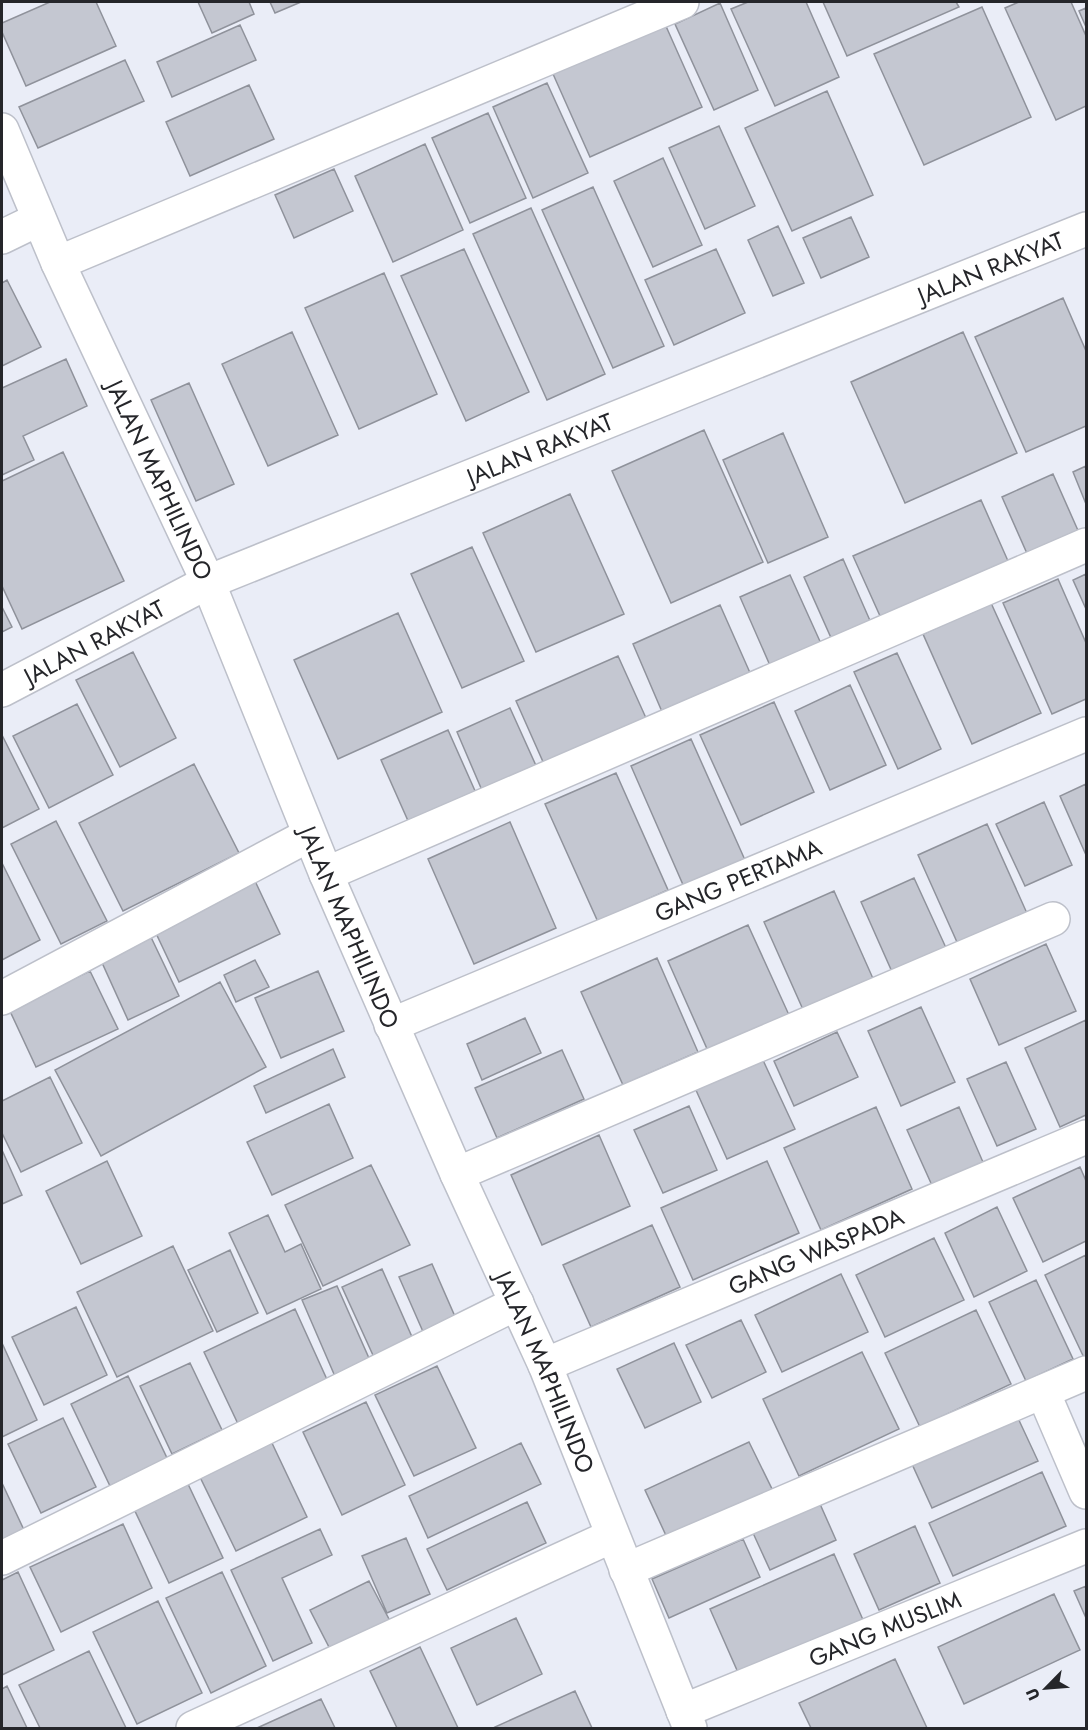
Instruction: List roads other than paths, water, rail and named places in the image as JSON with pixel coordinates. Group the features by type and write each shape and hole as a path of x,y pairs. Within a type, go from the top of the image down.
{"street":[{"path":"58,263 682,2"},
{"name":"JALAN MAPHILINDO","path":"2,130 58,263 208,582 309,835 457,1174 546,1365 686,1720"},
{"path":"2,237 39,219"},
{"name":"JALAN RAKYAT","path":"2,690 208,582 1086,229"},
{"path":"326,874 1086,545"},
{"name":"GANG PERTAMA","path":"391,1024 1086,734"},
{"path":"2,998 309,835"},
{"path":"457,1174 1053,920"},
{"name":"GANG WASPADA","path":"546,1365 1086,1137"},
{"path":"2,1558 517,1303"},
{"path":"626,1570 1086,1373"},
{"path":"1043,1392 1086,1492"},
{"path":"193,1728 612,1536"},
{"name":"GANG MUSLIM","path":"686,1720 1086,1546"}]}
